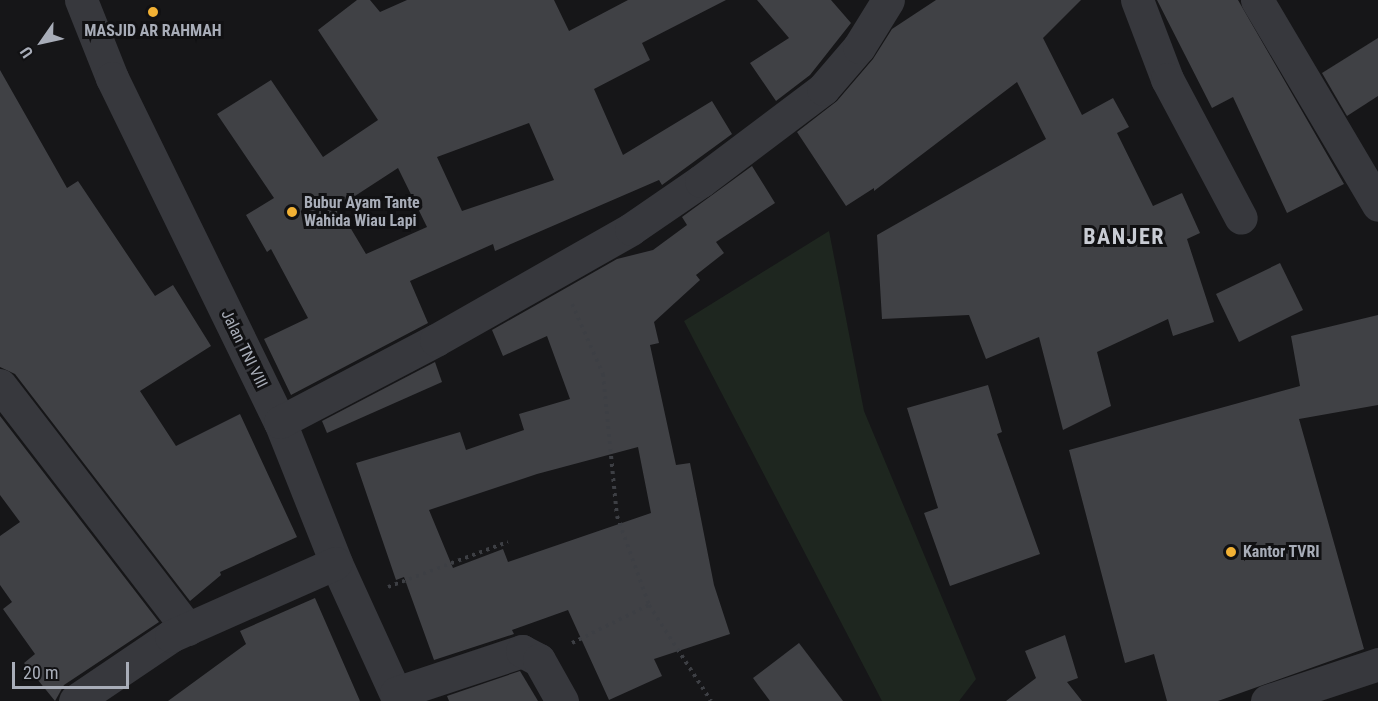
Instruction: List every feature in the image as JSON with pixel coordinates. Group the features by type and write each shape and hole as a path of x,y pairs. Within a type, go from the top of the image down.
{"street":[{"name":"Jalan TNI VIII","path":"81,0 112,78 280,422 336,563 398,697"},
{"path":"280,422 557,271 640,223 823,89 859,47 888,0"},
{"path":"1137,0 1167,79 1241,218"},
{"path":"1257,0 1378,205"},
{"path":"0,386 188,629"},
{"path":"75,701 188,629 336,563"},
{"path":"398,697 531,656 562,701"},
{"path":"1267,701 1378,664"}],"path":[{"path":"557,271 603,374 617,516 649,605 711,701"},
{"path":"354,600 508,542"},
{"path":"531,656 649,605"}],"shaded area":[{"path":"829,231 864,411 976,679 959,701 882,701 684,321"}],"building":[{"path":"357,0 370,0 380,12 407,0 554,0 569,31 628,0 726,0 642,43 650,60 594,89 623,155 712,101 732,134 662,185 659,180 495,251 493,244 410,281 428,323 291,395 264,339 308,318 271,249 267,252 246,215 274,198 217,114 271,80 323,157 378,120 318,30","holes":["529,123 554,180 462,211 437,157","398,168 427,227 366,254 338,207"]},
{"path":"757,0 831,0 851,23 810,75 776,101 750,63 789,38"},
{"path":"936,0 1081,0 1043,38 1082,115 1113,98 1129,127 1117,133 1153,206 1182,193 1200,233 1187,239 1214,322 1173,336 1168,319 1097,352 1111,406 1063,430 1039,337 986,359 969,315 882,319 877,235 1046,139 1017,82 874,191 874,188 846,206 797,132 837,101 873,59 892,29"},
{"path":"1157,0 1238,0 1344,184 1287,213 1233,97 1212,108"},
{"path":"1378,38 1378,96 1347,116 1322,73"},
{"path":"0,70 67,188 78,181 155,296 173,285 211,346 140,391 176,446 240,414 297,537 220,572 221,575 190,601 15,374 0,367"},
{"path":"752,166 775,203 716,242 724,253 696,275 700,280 654,322 659,343 650,345 676,465 690,463 714,585 730,634 654,659 662,676 609,700 568,610 512,630 514,634 434,660 404,577 396,580 356,463 460,432 466,450 524,430 519,414 570,399 547,336 503,356 492,330 617,259 653,250 687,225 682,217","holes":["638,447 651,513 508,562 503,549 453,568 429,510 537,474"]},
{"path":"1280,263 1303,310 1239,342 1216,294"},
{"name":"Kantor TVRI","path":"1378,315 1378,405 1299,419 1364,649 1218,701 1167,701 1154,654 1125,663 1069,450 1300,386 1291,336"},
{"path":"435,362 442,382 327,433 322,421"},
{"path":"988,385 1002,432 997,434 1040,554 950,586 924,513 938,508 907,408"},
{"path":"0,416 159,622 64,685 55,701 24,663 35,654 3,609 12,602 0,585 0,536 20,522 0,495"},
{"path":"315,598 360,701 168,701 246,644 240,631"},
{"path":"1065,635 1078,678 1067,682 1082,701 1006,701 1036,678 1025,651"},
{"path":"799,643 843,701 770,701 753,678"},
{"path":"520,671 538,701 449,701 447,696"}],"place":[{"name":"MASJID AR RAHMAH","path":"153,12"},
{"name":"Bubur Ayam Tante Wahida Wiau Lapi","path":"292,212"},
{"name":"Kantor TVRI","path":"1231,552"}],"district":[{"name":"BANJER","path":"1124,237"}]}
